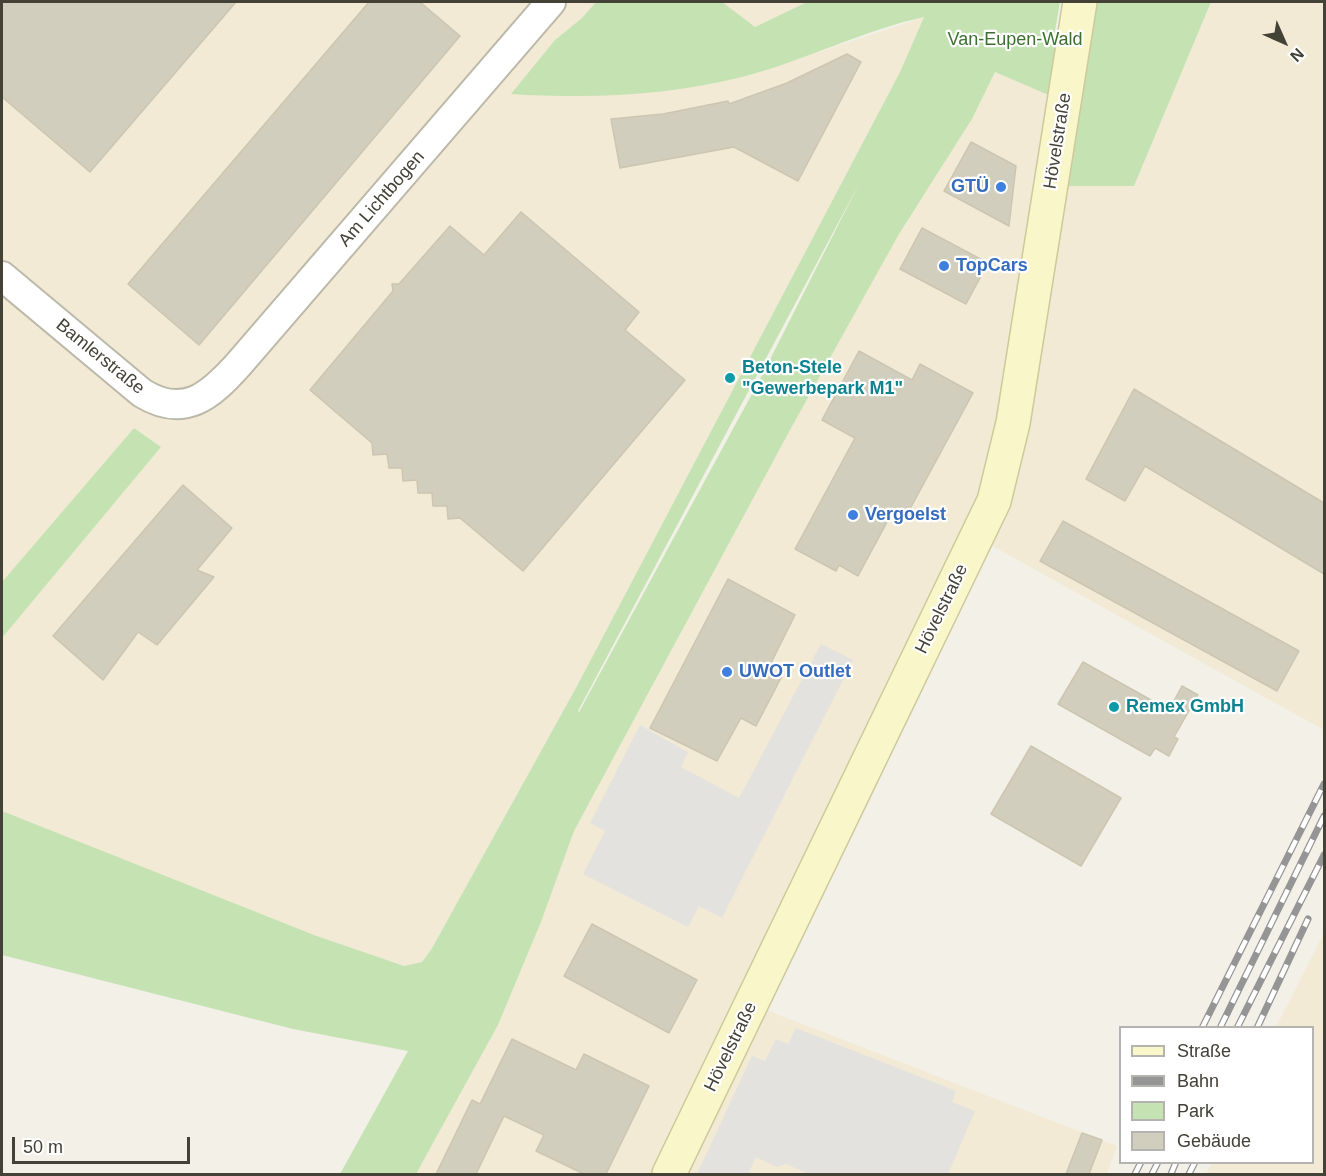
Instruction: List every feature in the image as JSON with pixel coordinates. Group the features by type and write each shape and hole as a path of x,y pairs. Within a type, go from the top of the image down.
{"main road":[{"name":"Hövelstraße","path":"669,1174 994,501 1013,423 1080,2"}],"street":[{"name":"Am Lichtbogen","path":"210,393 246,356 551,2"},
{"name":"Bamlerstraße","path":"2,276 124,379 156,401 176,405 190,403 210,393"}],"shaded area":[{"path":"2,2 596,2 582,18 555,40 747,76 924,17 900,72 577,686 431,950 422,962 404,966 314,935 2,812 2,638 161,447 134,428 2,582"},
{"path":"722,2 807,2 755,27"},
{"path":"1211,2 1324,2 1324,730 978,538 1055,186 1134,186"},
{"path":"995,72 1060,100 1009,429 666,1174 416,1174 498,1025 541,922 574,831 790,430 899,234 972,119"},
{"path":"821,644 853,660 722,918 699,906 688,927 583,874 605,831 590,823 640,725 688,752 681,767 739,798"},
{"path":"1324,933 1324,1174 1206,1174 1211,1164 1314,1164 1314,1026 1277,1026"},
{"path":"756,1006 1117,1146 1107,1174 674,1174"},
{"path":"796,1028 956,1091 952,1102 975,1111 948,1174 809,1174 786,1164 777,1167 756,1157 748,1174 697,1174 752,1056 765,1061 776,1039 788,1044"}],"green space":[{"name":"Van-Eupen-Wald","path":"596,2 722,2 755,27 807,2 1060,2 1054,37 1060,100 995,72 972,119 899,234 790,430 574,831 541,922 498,1025 416,1174 340,1174 408,1051 293,1029 2,955 2,811 314,935 404,966 422,962 431,950 577,686 900,72 924,17 879,29 791,62 717,83 659,92 601,96 511,94 555,40 582,18","holes":["860,182 759,381 579,712"]},
{"path":"1085,2 1211,2 1134,186 1055,186"},
{"path":"134,428 161,447 2,638 2,582"}],"building":[{"path":"2,2 236,2 90,172 2,97"},
{"path":"369,2 420,2 460,36 199,345 128,284"},
{"path":"847,54 861,62 798,181 734,147 620,168 611,119 663,114 728,101 729,104 787,83"},
{"path":"971,142 1016,166 1009,226 944,191"},
{"path":"521,212 639,312 625,330 685,380 523,571 460,518 448,519 447,506 433,506 432,493 418,493 417,480 403,481 402,468 389,468 387,454 373,455 372,443 310,390 393,291 392,284 399,284 450,226 484,255"},
{"name":"TopCars","path":"922,228 988,263 966,304 900,269"},
{"path":"859,351 912,380 920,364 973,393 905,518 893,511 858,576 839,565 836,571 795,549 855,438 822,420"},
{"path":"1134,389 1324,503 1324,574 1145,466 1125,501 1086,479"},
{"path":"183,485 232,528 197,570 214,577 157,645 138,632 103,680 53,636"},
{"path":"1063,521 1299,651 1277,691 1040,561"},
{"name":"UWOT Outlet","path":"728,579 795,615 768,669 782,676 756,726 741,718 717,761 650,728"},
{"name":"Remex GmbH","path":"1083,662 1169,710 1182,686 1198,695 1174,737 1178,739 1169,756 1155,748 1150,756 1058,704"},
{"path":"1031,746 1121,798 1081,866 991,814"},
{"path":"592,924 697,980 669,1033 564,976"},
{"path":"512,1039 576,1070 584,1054 649,1086 606,1174 584,1174 536,1151 544,1135 504,1116 476,1174 436,1174 472,1100 480,1104"},
{"path":"1082,1133 1102,1140 1089,1174 1066,1174"}],"railway":[{"path":"1203,1026 1324,784"},
{"path":"1221,1026 1324,816"},
{"path":"1238,1026 1324,855"},
{"path":"1258,1026 1308,919"},
{"path":"1135,1174 1140,1164"},
{"path":"1152,1174 1157,1164"},
{"path":"1171,1174 1175,1164"},
{"path":"1189,1174 1194,1164"}],"place":[{"name":"GTÜ","path":"1001,187"},
{"name":"TopCars","path":"944,266"},
{"name":"Beton-Stele \"Gewerbepark M1\"","path":"730,378"},
{"name":"Vergoelst","path":"853,515"},
{"name":"UWOT Outlet","path":"727,672"},
{"name":"Remex GmbH","path":"1114,707"}]}
